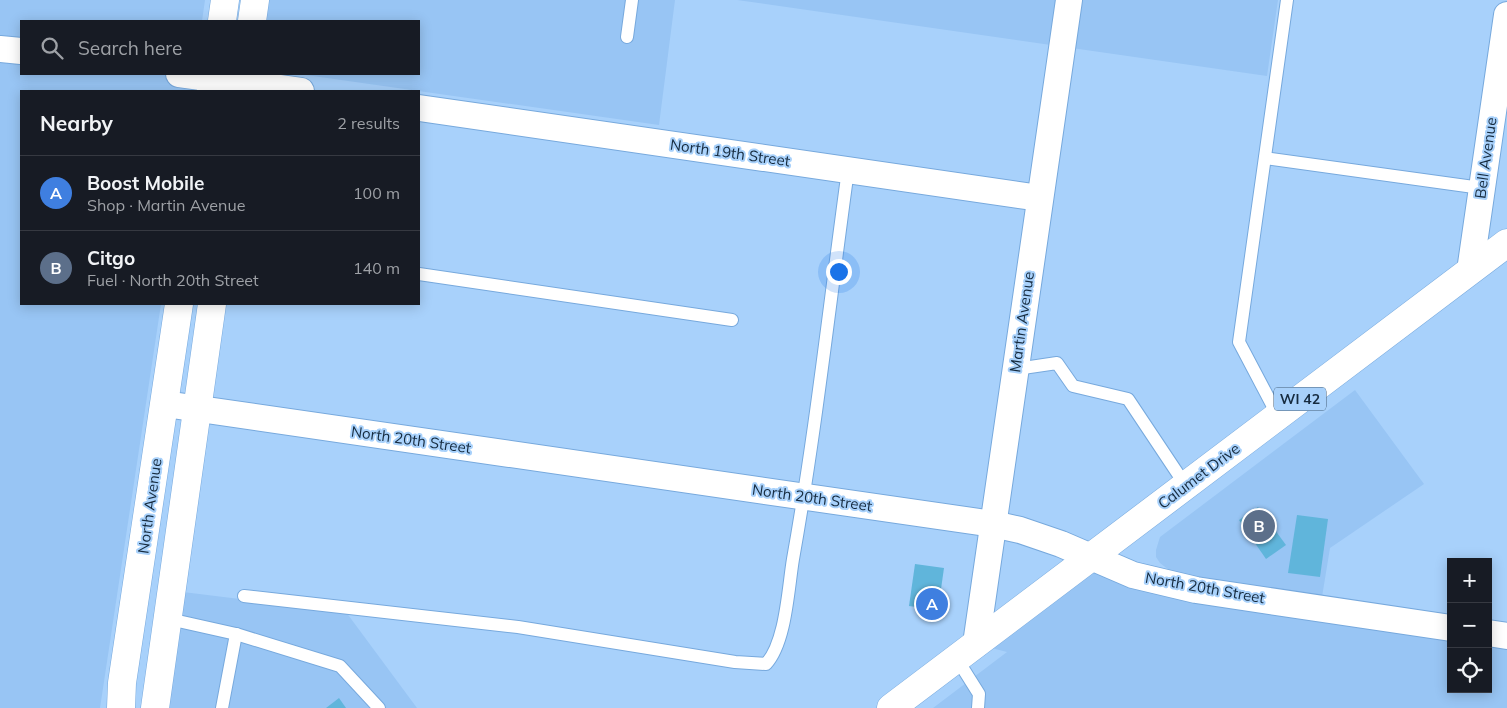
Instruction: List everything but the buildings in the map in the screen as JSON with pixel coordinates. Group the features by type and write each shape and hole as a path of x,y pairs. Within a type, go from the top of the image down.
{"main road":[{"path":"222,20 225,0"},
{"path":"252,20 255,0"},
{"name":"Calumet Drive","path":"891,708 1507,243"},
{"name":"North Avenue","path":"121,708 122,683 179,305"},
{"path":"155,708 212,305"}],"street":[{"name":"Martin Avenue","path":"966,651 993,524 1069,0"},
{"name":"Bell Avenue","path":"1470,271 1507,15"},
{"path":"0,49 20,51"},
{"path":"184,75 212,81 294,90"},
{"name":"North 19th Street","path":"420,108 1040,198"},
{"name":"North 20th Street","path":"165,404 993,524 1020,530 1093,556 1133,575 1196,590 1447,627"},
{"path":"1492,634 1507,636"}],"lane":[{"path":"627,37 632,0"},
{"path":"1278,416 1239,342 1287,0"},
{"path":"1265,158 1481,188"},
{"path":"244,596 518,627 735,662 766,664 774,655 782,628 804,497 848,170"},
{"path":"420,274 732,320"},
{"path":"1016,369 1057,363 1073,386 1128,399 1186,486"},
{"path":"169,619 236,634 340,666 379,708"},
{"path":"222,708 236,634"},
{"path":"966,651 979,694 978,708"}],"shaded area":[{"path":"0,0 205,0 202,20 20,20 20,75 194,75 192,90 20,90 20,305 161,305 100,708 0,708"},
{"path":"268,0 675,0 659,125 306,75 420,75 420,20 265,20"},
{"path":"737,0 1278,0 1267,76"},
{"path":"1355,390 1424,484 1330,548 1322,597 1447,619 1447,693 1492,693 1492,628 1507,630 1507,708 933,708 1007,652 976,644 1093,556 1169,570 1156,557 1160,537"},
{"path":"183,592 346,612 417,708 168,708"}],"place":[{"name":"Citgo","path":"1259,526"},
{"name":"Boost Mobile","path":"932,604"}]}
